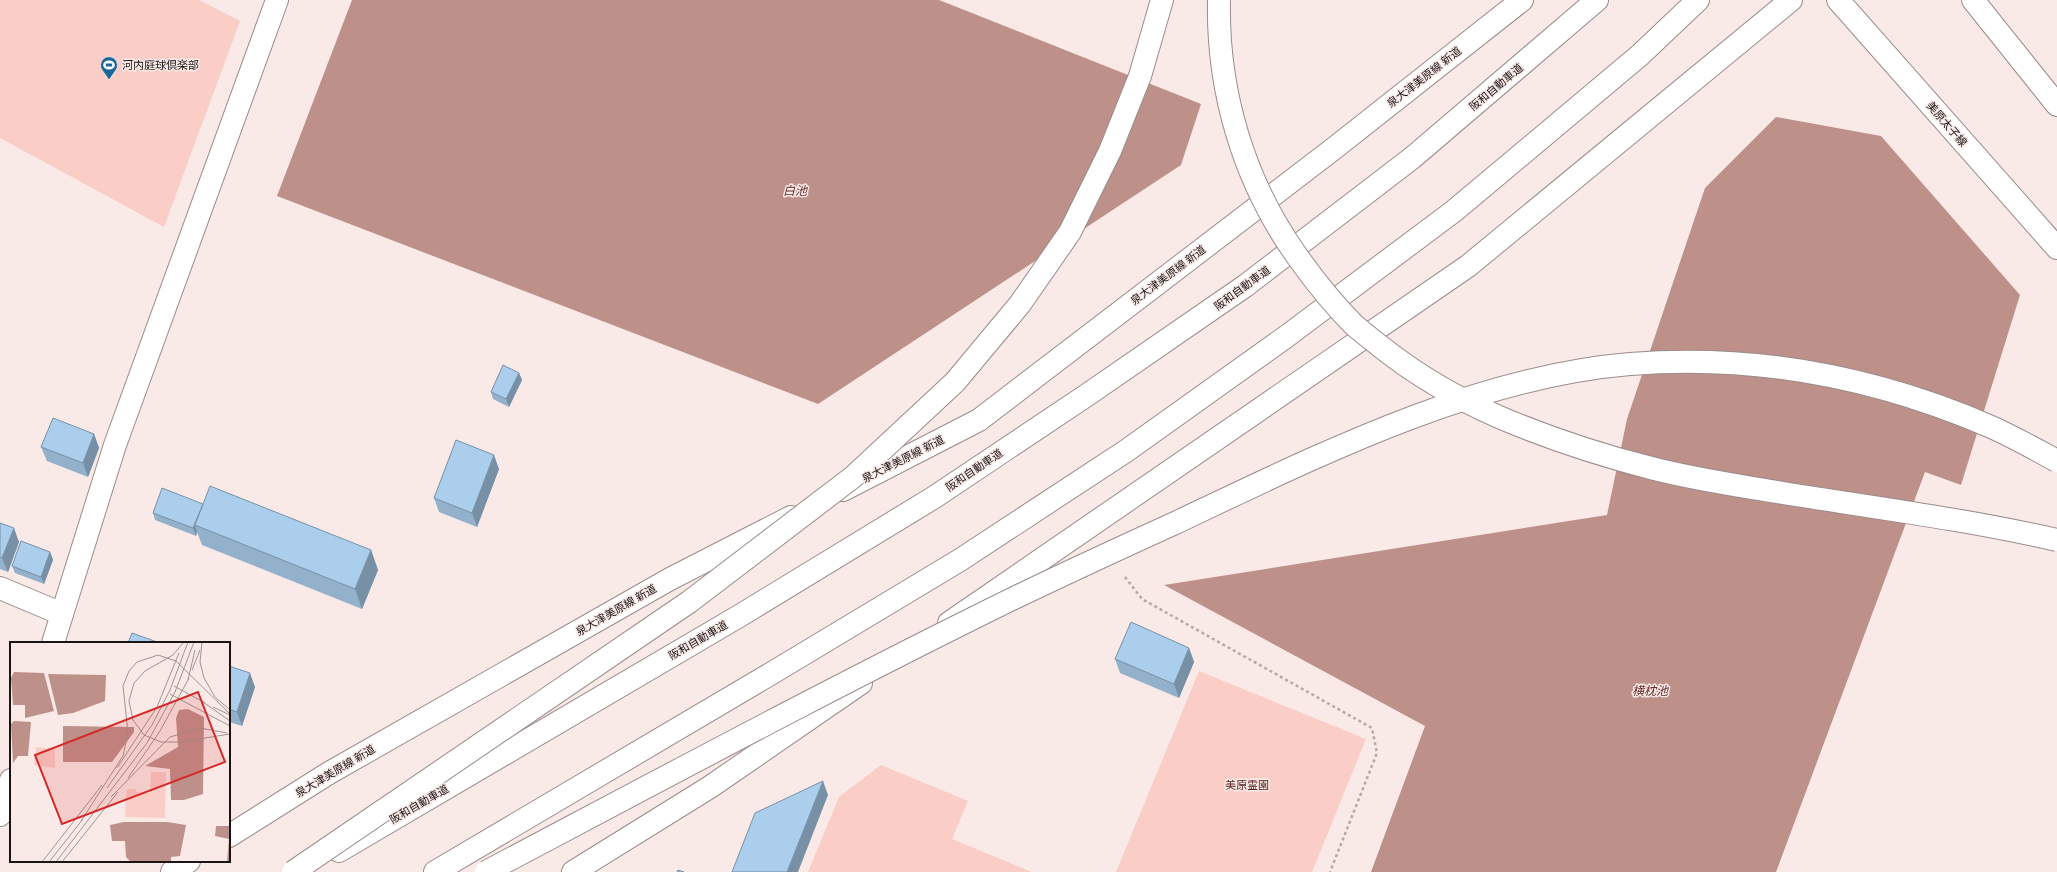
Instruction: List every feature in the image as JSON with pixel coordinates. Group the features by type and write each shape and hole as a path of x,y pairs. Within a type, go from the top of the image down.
{"main road":[{"path":"53,642 116,445 277,0"},
{"path":"293,872 689,602 853,478 955,382 1020,304 1070,232 1110,152 1140,76 1162,0"},
{"path":"1219,0 1219,24 1225,78 1236,133 1255,185 1281,234 1316,282 1355,326 1401,363 1434,385 1471,404 1532,431 1652,469 1707,480 1990,527 2057,540"},
{"name":"泉大津美原線 新道","path":"230,835 329,773 670,579 979,420 1332,150 1522,0"},
{"name":"阪和自動車道","path":"304,872 748,611 933,498 1087,395 1245,286 1412,158 1597,0"},
{"path":"435,872 953,564 1126,451 1287,336 1454,211 1640,55 1698,0"},
{"path":"573,872 710,787 1468,266 1791,0"},
{"name":"美原太子線","path":"1838,0 2057,248"},
{"path":"1973,0 2057,105"},
{"path":"486,872 780,716 1019,596 1239,493 1346,445 1419,415 1561,373 1630,364 1704,361 1775,366 1850,379 1923,400 1993,427 2057,461"},
{"path":"0,588 62,614"},
{"path":"0,815 10,783"},
{"path":"172,872 187,862"}],"path":[{"path":"1124,575 1142,600 1372,728 1377,753 1330,872"}],"green space":[{"name":"河内庭球倶楽部","path":"0,0 199,0 240,21 164,227 0,138"},
{"name":"美原霊園","path":"1199,671 1366,739 1312,872 1116,872"},
{"path":"881,765 968,801 952,839 1032,872 808,872 839,797"}],"water":[{"name":"白池","path":"352,0 939,0 1201,104 1181,165 818,404 277,196"},
{"name":"横枕池","path":"1776,117 1881,136 2020,295 1961,485 1925,472 1776,872 1371,872 1425,726 1164,585 1607,515 1627,419 1705,188"}],"building":[{"path":"503,365 519,373 506,399 491,392"},
{"path":"53,418 94,434 83,463 41,447"},
{"path":"456,440 494,455 472,513 434,498"},
{"path":"210,486 371,550 355,589 195,525"},
{"path":"162,488 203,504 193,528 153,513"},
{"path":"0,523 14,528 2,558 0,557"},
{"path":"21,541 50,552 41,577 12,566"},
{"path":"1131,622 1189,648 1174,684 1115,659"},
{"path":"132,633 157,642 128,642"},
{"path":"230,666 250,673 237,712 230,709"},
{"path":"823,781 787,872 732,872 755,813"}],"place":[{"name":"河内庭球倶楽部","path":"109,80"}]}
